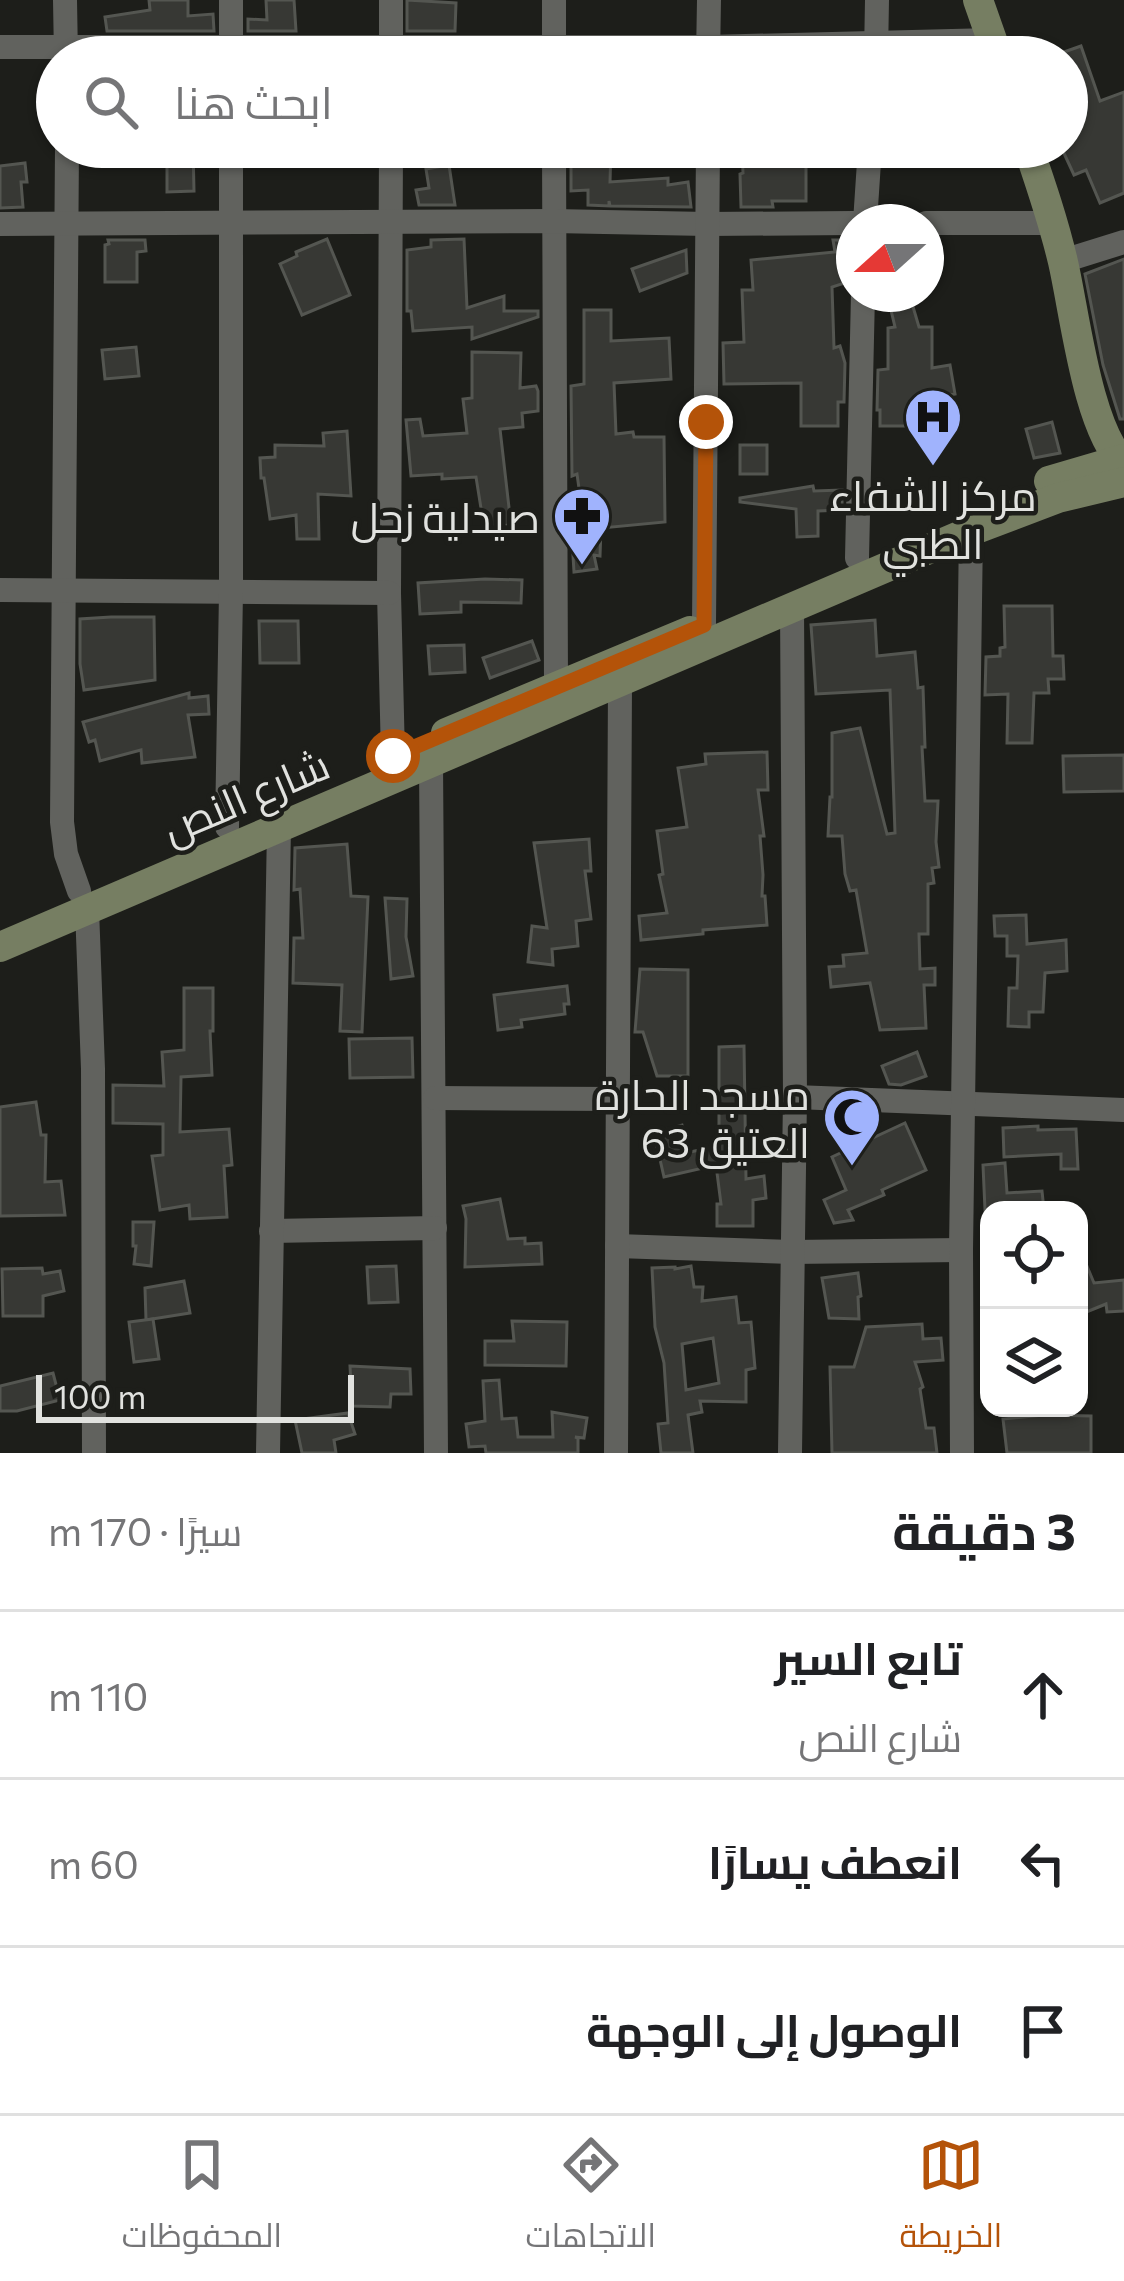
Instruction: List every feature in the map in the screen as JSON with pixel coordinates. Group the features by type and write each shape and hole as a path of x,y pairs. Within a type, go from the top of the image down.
{"main road":[{"path":"978,0 991,36"},
{"path":"1035,168 1063,261 1095,407 1123,466"},
{"name":"شارع النص","path":"0,925 83,900 279,826 1058,498 1123,466"},
{"name":"شارع النص","path":"0,947 227,826 556,685 1022,490 1075,471 1123,466"}],"street":[{"path":"65,0 66,36"},
{"path":"231,0 231,36"},
{"path":"391,0 391,36"},
{"path":"554,0 554,36"},
{"path":"708,36 709,0"},
{"path":"876,36 877,0"},
{"path":"0,47 36,49"},
{"path":"67,168 62,822 83,900 93,1069 94,1453"},
{"path":"227,826 231,168"},
{"path":"392,168 388,592 393,756"},
{"path":"554,168 556,685"},
{"path":"704,625 707,168"},
{"path":"866,204 869,168"},
{"path":"0,224 836,223"},
{"path":"944,223 1053,223"},
{"path":"1063,261 1124,242"},
{"path":"857,558 863,312"},
{"path":"962,1453 971,531"},
{"path":"0,590 388,592"},
{"path":"790,1453 795,1096 792,607"},
{"path":"616,1453 620,683"},
{"path":"431,761 436,1453"},
{"path":"268,1453 279,826"},
{"path":"795,1096 1124,1110"},
{"path":"435,1098 618,1100"},
{"path":"271,1231 435,1228"},
{"path":"617,1246 791,1252 961,1250"}],"building":[{"path":"149,0 188,0 188,16 213,14 214,31 107,31 105,17 150,10"},
{"path":"266,0 294,0 296,31 248,31 248,19 267,20"},
{"path":"407,0 456,3 455,31 407,31"},
{"path":"1088,66 1100,101 1124,92 1124,193 1100,203 1086,170 1074,175 1071,168 1088,168"},
{"path":"25,163 23,207 0,208 0,166"},
{"path":"167,168 193,168 194,191 167,192"},
{"path":"449,168 455,205 419,205 416,190 429,188 426,169"},
{"path":"571,168 610,168 610,182 668,178 668,185 688,182 691,207 610,206 609,201 609,206 588,205 588,190 571,191"},
{"path":"743,168 806,168 806,201 741,207"},
{"path":"327,239 350,295 302,315 280,264"},
{"path":"464,239 467,308 504,296 504,311 538,311 538,317 472,339 472,327 413,331 411,311 407,311 407,250 431,247 431,240"},
{"path":"108,240 145,240 146,251 137,252 137,282 105,282"},
{"path":"833,240 836,240 834,348 840,346 845,363 844,402 838,402 838,426 801,426 801,383 724,384 723,343 744,342 742,290 753,290 751,260 835,252"},
{"path":"686,250 687,273 640,291 632,269"},
{"path":"1124,259 1124,419 1120,419 1103,365 1085,274"},
{"path":"584,310 611,310 611,341 669,338 671,379 614,383 616,434 664,437 665,522 601,528 600,556 594,555 597,569 574,572 572,539 581,539 582,510 577,474 572,476 571,386 584,384"},
{"path":"891,312 915,312 919,327 932,327 932,368 950,365 955,394 933,398 933,426 880,426 878,370 888,369 888,328 895,327"},
{"path":"136,347 139,376 105,379 102,350"},
{"path":"472,352 521,353 520,388 536,386 538,391 538,411 522,413 523,427 500,429 511,525 484,527 476,477 411,476 406,420 420,419 423,436 467,433 463,399 472,398"},
{"path":"1052,422 1060,453 1034,458 1026,429"},
{"path":"347,431 351,496 318,494 319,539 297,539 296,515 270,519 260,458 275,457 275,445 324,446 323,433"},
{"path":"740,445 767,445 767,474 740,474"},
{"path":"813,486 814,491 842,490 842,510 818,511 818,536 797,537 796,509 740,502 740,498"},
{"path":"522,580 521,603 461,602 461,612 420,614 418,583"},
{"path":"1004,606 1052,606 1053,656 1063,656 1064,679 1048,679 1049,693 1034,693 1032,743 1007,743 1008,694 985,695 986,657 1000,656 1000,648 1005,647"},
{"path":"154,617 155,680 84,690 80,619"},
{"path":"875,620 877,656 915,652 918,688 923,687 925,801 938,801 939,867 932,868 934,883 928,884 928,934 919,934 920,969 935,968 935,985 924,985 926,1028 880,1030 870,983 831,987 829,967 844,966 843,955 867,953 856,890 850,891 845,874 842,836 828,836 832,733 860,728 887,834 895,833 890,690 816,694 811,625"},
{"path":"259,621 298,621 299,663 260,663"},
{"path":"532,641 539,660 490,678 483,658"},
{"path":"464,645 465,672 430,674 428,646"},
{"path":"189,693 189,698 208,696 209,714 188,715 195,757 142,763 141,750 100,761 95,740 89,742 83,722"},
{"path":"767,752 768,790 758,790 767,925 641,940 639,916 667,913 657,831 687,827 678,768 706,764 705,754"},
{"path":"1124,755 1124,791 1064,792 1063,756"},
{"path":"589,839 591,871 585,871 591,919 576,921 578,946 552,949 553,965 528,962 532,926 547,928 534,843"},
{"path":"347,844 351,896 368,897 362,1032 340,1031 342,985 293,983 294,938 303,938 300,889 294,890 295,848"},
{"path":"385,898 407,899 406,937 413,976 391,979"},
{"path":"1026,915 1027,944 1066,940 1067,971 1045,973 1043,1012 1029,1012 1029,1027 1008,1026 1009,988 1017,988 1018,956 1007,956 1007,936 995,936 994,916"},
{"path":"640,969 688,970 688,1076 657,1076 643,1032 635,1032"},
{"path":"567,986 565,1014 521,1020 522,1027 498,1030 494,995"},
{"path":"184,988 213,988 212,1075 181,1077 180,1132 229,1129 232,1165 224,1166 227,1217 190,1219 189,1205 160,1210 152,1156 163,1155 163,1124 113,1123 113,1085 164,1086 162,1052 184,1050"},
{"path":"412,1038 413,1077 350,1078 349,1039"},
{"path":"744,1046 746,1179 764,1176 766,1198 753,1200 753,1226 717,1226 717,1204 721,1204 716,1165 664,1177 654,1133 682,1125 690,1152 719,1146 719,1047"},
{"path":"917,1052 926,1076 889,1084 882,1066"},
{"path":"36,1102 41,1135 46,1135 45,1182 61,1181 65,1215 0,1216 0,1107"},
{"path":"905,1123 926,1170 848,1210 853,1220 834,1223 824,1200 846,1190 832,1157"},
{"path":"1038,1126 1038,1130 1076,1129 1078,1169 1061,1169 1061,1154 1004,1157 1003,1128"},
{"path":"1005,1163 1007,1193 1042,1191 1043,1201 985,1201 983,1165"},
{"path":"500,1199 508,1239 541,1243 542,1264 465,1267 463,1206"},
{"path":"133,1222 154,1222 151,1266 134,1264"},
{"path":"396,1266 398,1302 369,1303 367,1267"},
{"path":"691,1266 694,1287 703,1287 702,1301 736,1297 739,1323 751,1322 755,1368 746,1370 746,1402 700,1401 702,1412 688,1415 693,1453 661,1453 658,1424 668,1423 652,1268","holes":["713,1338 719,1383 686,1390 682,1344"]},
{"path":"42,1268 43,1274 60,1271 64,1291 43,1296 43,1316 3,1316 2,1269"},
{"path":"1088,1269 1094,1283 1124,1280 1124,1311 1107,1312 1106,1304 1088,1311"},
{"path":"858,1273 859,1319 829,1318 822,1278"},
{"path":"184,1281 190,1313 146,1320 145,1288"},
{"path":"153,1319 159,1359 134,1362 129,1322"},
{"path":"512,1321 567,1322 566,1366 485,1365 485,1341 514,1341"},
{"path":"922,1324 923,1339 941,1338 943,1360 915,1362 923,1387 926,1428 934,1428 937,1453 832,1453 830,1367 854,1367 866,1327"},
{"path":"350,1366 410,1369 411,1394 391,1394 390,1407 352,1406"},
{"path":"53,1373 60,1400 0,1411 0,1386"},
{"path":"499,1380 502,1419 516,1418 518,1437 553,1437 552,1412 587,1418 584,1438 575,1437 578,1453 486,1453 485,1446 469,1447 466,1424 485,1421 483,1381"},
{"path":"348,1413 355,1434 334,1440 336,1453 302,1453 295,1420"},
{"path":"1091,1416 1091,1453 1007,1453 1003,1419"}],"place":[{"name":"مركز الشفاء الطبي","path":"933,468"},
{"name":"صيدلية زحل","path":"582,567"},
{"name":"مسجد الحارة 63 العتيق","path":"852,1168"}],"route":[{"path":"393,756 704,625 706,422"}]}
